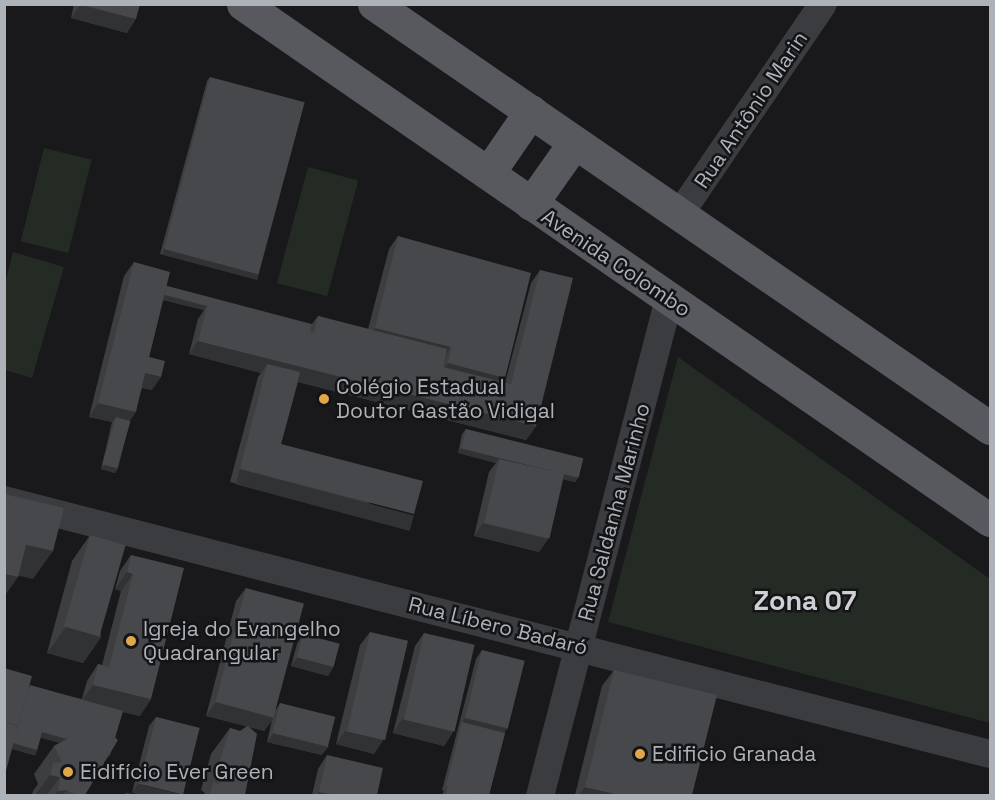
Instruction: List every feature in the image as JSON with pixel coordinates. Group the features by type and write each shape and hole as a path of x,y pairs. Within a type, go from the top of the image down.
{"main road":[{"name":"Avenida Colombo","path":"243,4 990,520"},
{"path":"374,4 990,428"},
{"path":"489,172 531,111"},
{"path":"531,204 574,143"}],"street":[{"name":"Rua Antônio Marin","path":"679,215 823,4"},
{"name":"Rua Saldanha Marinho","path":"540,795 669,299"},
{"name":"Rua Líbero Badaró","path":"4,500 990,754"}],"shaded area":[{"path":"44,148 92,160 68,253 21,241"},
{"path":"308,167 358,180 327,296 277,283"},
{"path":"13,252 64,267 32,378 5,370 5,284"},
{"path":"678,357 990,579 990,723 608,622"}],"building":[{"path":"80,4 140,4 136,19"},
{"path":"210,77 305,102 259,274 164,249"},
{"path":"398,236 531,273 505,378 448,363 451,347 375,328"},
{"path":"134,262 170,272 149,357 165,361 161,377 145,373 136,412 98,403"},
{"path":"540,270 573,278 536,426 198,341 207,306 314,333 318,316 447,349 443,367 511,384"},
{"path":"167,286 312,325 310,334 165,295"},
{"path":"267,364 300,372 281,444 423,481 414,514 240,469"},
{"path":"116,417 130,421 117,468 102,464"},
{"path":"466,429 583,458 579,478 461,448"},
{"path":"499,459 564,474 549,538 484,523"},
{"path":"4,494 64,508 53,551 26,545 18,577 4,574"},
{"path":"90,535 126,545 99,637 64,626"},
{"path":"131,555 184,568 151,699 93,685 98,664 109,667 133,574 127,572"},
{"path":"246,588 304,604 273,718 215,702"},
{"path":"370,632 408,641 385,740 347,731"},
{"path":"424,633 475,645 455,731 404,720"},
{"path":"303,634 340,644 333,667 297,657"},
{"path":"482,650 525,661 508,729 465,718"},
{"path":"4,668 32,676 18,726 4,722"},
{"name":"Edificio Granada","path":"614,670 717,695 692,795 619,795 585,787"},
{"path":"30,685 123,711 115,738 98,722 67,739 42,732 37,750 13,743"},
{"path":"280,703 335,717 328,747 273,733"},
{"path":"156,717 200,728 183,795 139,784"},
{"path":"4,722 18,726 6,771 4,770"},
{"path":"98,722 118,740 85,795 77,795 67,790 58,791 60,777 50,775 53,763 62,762 54,746"},
{"path":"462,722 505,733 489,795 446,786"},
{"path":"248,726 257,734 245,795 210,795 213,782 219,785 223,767 219,764 230,728 240,731"},
{"path":"327,755 383,768 377,795 335,795 319,792"},
{"path":"448,785 491,795 446,795"}],"place":[{"name":"Colégio Estadual Doutor Gastão Vidigal","path":"324,399"},
{"name":"Igreja do Evangelho Quadrangular","path":"131,641"},
{"name":"Edificio Granada","path":"640,754"},
{"name":"Eidifício Ever Green","path":"68,772"}],"district":[{"name":"Zona 07","path":"805,601"}]}
